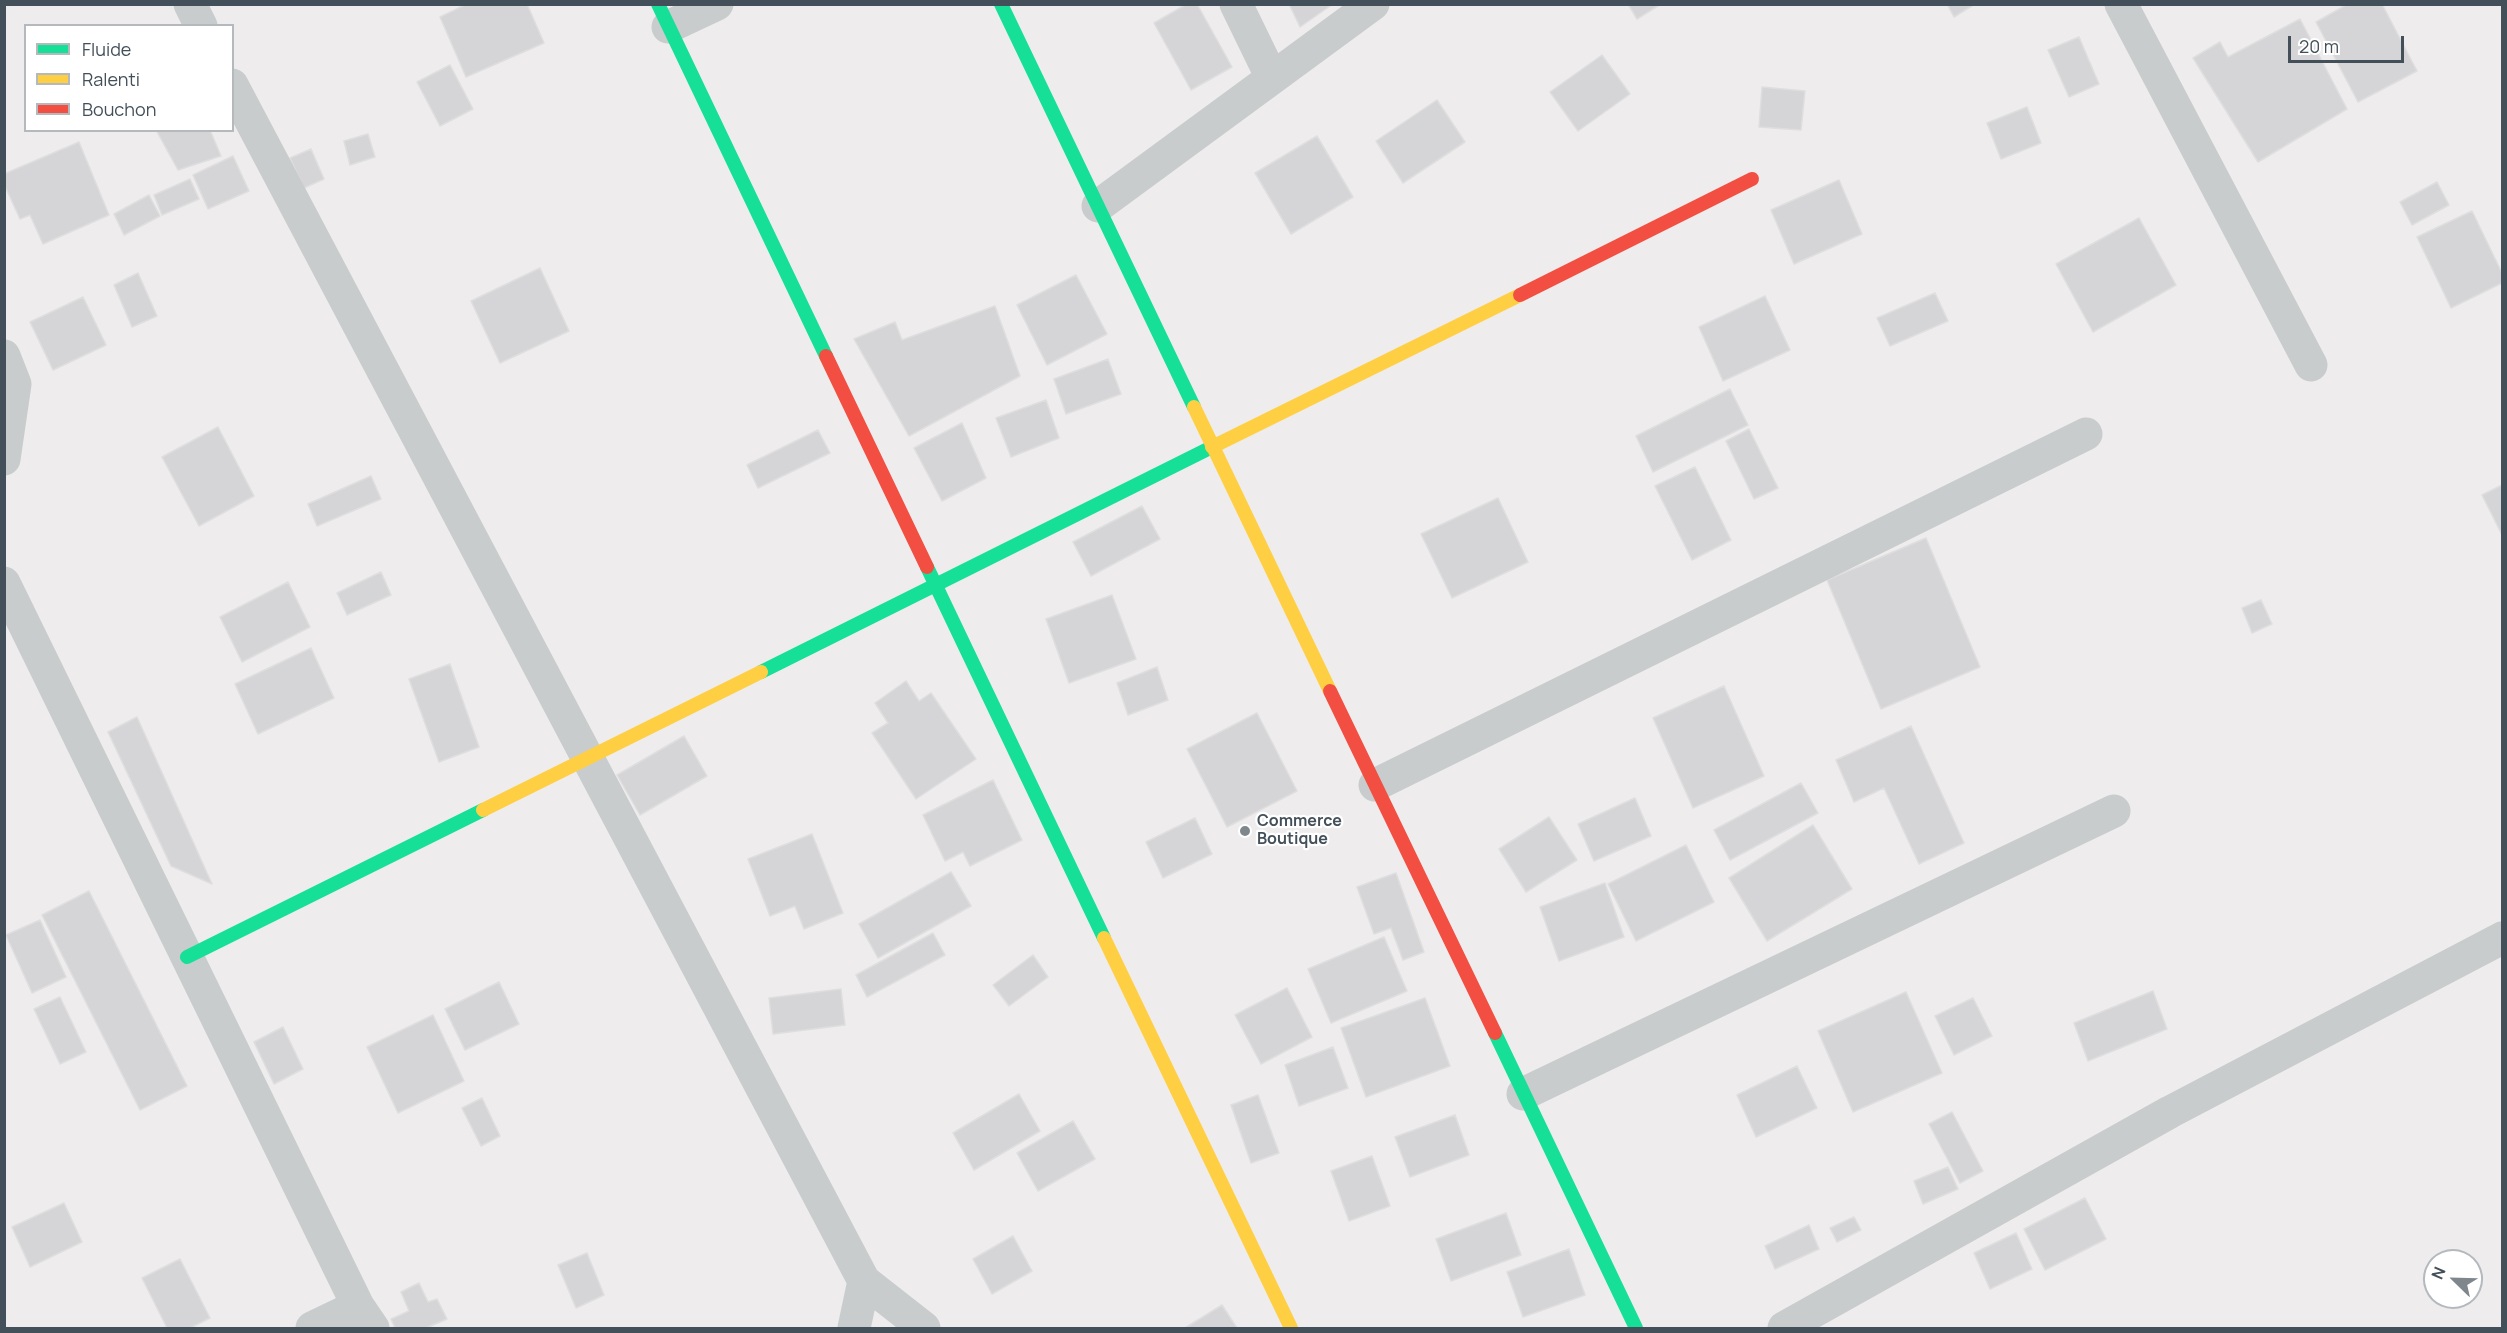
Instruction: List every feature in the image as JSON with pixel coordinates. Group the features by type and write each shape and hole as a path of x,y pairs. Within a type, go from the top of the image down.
{"street":[{"path":"190,4 200,24"},
{"path":"717,4 663,16 1292,1329"},
{"path":"1001,4 1636,1329"},
{"path":"1236,4 1272,78"},
{"path":"1098,206 1373,4"},
{"path":"2121,4 2311,365"},
{"path":"234,89 864,1281 924,1329"},
{"path":"187,957 1752,179"},
{"path":"4,357 15,384 4,459"},
{"path":"1375,785 2086,435"},
{"path":"4,582 365,1317 312,1329"},
{"path":"1523,1094 2114,811"},
{"path":"1784,1329 2170,1112 2502,938"},
{"path":"854,1329 864,1281"}],"building":[{"path":"467,4 527,4 544,43 466,77 440,17"},
{"path":"1187,4 1197,4 1232,67 1191,90 1154,23"},
{"path":"1289,4 1333,4 1300,27"},
{"path":"1628,4 1661,4 1637,19"},
{"path":"1947,4 1975,4 1954,17"},
{"path":"2348,4 2382,4 2417,71 2358,102 2316,22"},
{"path":"2300,19 2347,109 2258,162 2193,58 2220,42 2228,57"},
{"path":"2079,37 2099,84 2069,97 2048,50"},
{"path":"1602,55 1630,94 1578,131 1550,92"},
{"path":"450,65 473,109 440,126 417,82"},
{"path":"1762,87 1805,91 1801,130 1759,127"},
{"path":"1437,100 1465,142 1403,183 1376,141"},
{"path":"2027,107 2041,143 2001,159 1987,123"},
{"path":"157,132 211,132 221,156 178,170"},
{"path":"368,134 375,157 350,165 344,141"},
{"path":"1317,136 1353,197 1291,234 1255,173"},
{"path":"79,142 109,215 43,244 30,215 20,219 4,184 4,174"},
{"path":"311,149 324,179 304,188 290,158"},
{"path":"233,156 249,191 208,209 193,175"},
{"path":"190,179 199,199 162,215 154,195"},
{"path":"1839,180 1862,234 1794,264 1771,210"},
{"path":"2437,182 2449,205 2412,225 2400,202"},
{"path":"149,195 160,216 124,235 114,214"},
{"path":"2472,211 2502,273 2502,283 2451,308 2417,237"},
{"path":"2139,218 2176,285 2093,332 2056,264"},
{"path":"540,268 569,331 500,363 471,301"},
{"path":"138,273 157,316 132,327 114,285"},
{"path":"1076,275 1107,334 1047,365 1017,305"},
{"path":"1935,293 1948,321 1890,346 1877,318"},
{"path":"1765,296 1790,350 1723,381 1699,327"},
{"path":"83,297 106,345 53,370 30,322"},
{"path":"995,306 1020,376 909,436 854,339 895,322 902,340"},
{"path":"1108,359 1121,394 1066,414 1054,379"},
{"path":"1730,389 1748,425 1653,472 1636,436"},
{"path":"1046,400 1059,438 1011,457 996,418"},
{"path":"962,423 986,478 942,501 914,448"},
{"path":"218,427 254,496 199,526 162,457"},
{"path":"1749,429 1778,488 1754,499 1726,441"},
{"path":"818,430 830,453 758,488 747,465"},
{"path":"1695,467 1731,540 1692,560 1655,486"},
{"path":"371,476 381,499 317,526 308,504"},
{"path":"2502,485 2502,535 2482,495"},
{"path":"1498,498 1528,562 1452,598 1421,534"},
{"path":"1142,506 1160,539 1091,576 1073,542"},
{"path":"1926,538 1980,667 1881,709 1827,580"},
{"path":"381,572 391,595 347,615 337,593"},
{"path":"288,582 310,627 242,662 220,617"},
{"path":"1112,595 1136,659 1069,683 1046,619"},
{"path":"2261,600 2272,624 2252,633 2242,608"},
{"path":"311,648 334,698 258,734 235,684"},
{"path":"450,664 479,747 439,762 409,679"},
{"path":"1157,667 1168,700 1128,715 1117,683"},
{"path":"906,681 919,701 931,693 976,759 916,799 872,733 888,723 875,703"},
{"path":"1724,686 1764,776 1693,808 1653,718"},
{"path":"1257,713 1297,791 1227,827 1187,749"},
{"path":"137,717 212,884 171,866 108,732"},
{"path":"1911,726 1964,843 1919,864 1884,788 1854,802 1836,760"},
{"path":"684,736 707,776 640,815 617,775"},
{"path":"993,780 1022,840 970,866 963,852 945,861 923,815"},
{"path":"1801,783 1818,813 1730,860 1714,830"},
{"path":"1635,798 1651,836 1594,861 1578,824"},
{"path":"1549,817 1577,860 1526,892 1499,849"},
{"path":"1195,818 1212,854 1163,878 1146,842"},
{"path":"1813,825 1852,889 1767,941 1729,878"},
{"path":"812,834 843,913 804,929 795,906 770,916 748,859"},
{"path":"1686,845 1714,902 1636,941 1608,884"},
{"path":"951,872 971,906 878,958 859,924"},
{"path":"1396,873 1424,952 1403,960 1391,928 1374,934 1357,887"},
{"path":"1605,883 1624,937 1559,961 1540,907"},
{"path":"89,891 187,1086 140,1110 42,915"},
{"path":"40,920 66,977 32,993 6,935"},
{"path":"933,933 945,955 867,997 856,975"},
{"path":"1384,937 1407,991 1331,1023 1308,969"},
{"path":"1033,955 1048,977 1009,1006 993,985"},
{"path":"499,982 519,1024 465,1050 445,1009"},
{"path":"1287,988 1312,1037 1261,1064 1235,1015"},
{"path":"841,989 845,1025 773,1034 769,998"},
{"path":"2153,991 2167,1029 2088,1061 2074,1023"},
{"path":"1906,992 1942,1073 1853,1112 1818,1031"},
{"path":"60,997 86,1052 60,1064 34,1009"},
{"path":"1425,998 1450,1066 1366,1097 1341,1028"},
{"path":"1973,998 1992,1036 1954,1055 1935,1016"},
{"path":"433,1015 464,1081 398,1113 367,1047"},
{"path":"283,1027 303,1069 274,1084 254,1042"},
{"path":"1333,1047 1348,1088 1299,1106 1285,1065"},
{"path":"1797,1066 1817,1108 1756,1137 1737,1095"},
{"path":"1019,1094 1040,1131 974,1170 953,1133"},
{"path":"1258,1095 1279,1153 1251,1163 1231,1105"},
{"path":"482,1098 500,1136 481,1146 462,1108"},
{"path":"1952,1112 1983,1171 1960,1183 1929,1124"},
{"path":"1455,1115 1469,1155 1410,1177 1395,1137"},
{"path":"1073,1121 1095,1159 1038,1191 1017,1153"},
{"path":"1372,1156 1390,1206 1349,1221 1331,1171"},
{"path":"1948,1167 1958,1189 1923,1204 1914,1181"},
{"path":"2085,1198 2106,1239 2045,1270 2024,1229"},
{"path":"64,1203 82,1242 30,1267 12,1227"},
{"path":"1506,1213 1521,1255 1451,1281 1436,1239"},
{"path":"1854,1217 1861,1230 1837,1242 1830,1228"},
{"path":"1809,1225 1819,1249 1775,1269 1765,1246"},
{"path":"2016,1233 2032,1269 1990,1289 1974,1253"},
{"path":"1013,1236 1032,1271 992,1294 973,1259"},
{"path":"1569,1249 1585,1295 1523,1317 1507,1272"},
{"path":"587,1253 604,1295 576,1308 558,1265"},
{"path":"180,1259 210,1318 190,1328 167,1328 142,1278"},
{"path":"419,1283 428,1302 437,1299 447,1319 426,1328 395,1328 391,1319 409,1311 401,1292"},
{"path":"1222,1305 1237,1328 1185,1328"}],"traffic: fast":[{"path":"658,4 826,356"},
{"path":"1001,4 1194,407"},
{"path":"761,672 1212,447"},
{"path":"927,567 1104,938"},
{"path":"187,957 483,810"},
{"path":"1495,1033 1636,1328"}],"traffic: slow":[{"path":"1212,447 1520,295"},
{"path":"1194,407 1330,691"},
{"path":"483,810 761,672"},
{"path":"1104,938 1291,1328"}],"traffic: jam":[{"path":"1520,295 1752,179"},
{"path":"826,356 927,567"},
{"path":"1330,691 1495,1033"}],"place":[{"name":"Commerce Boutique","path":"1245,831"}]}
